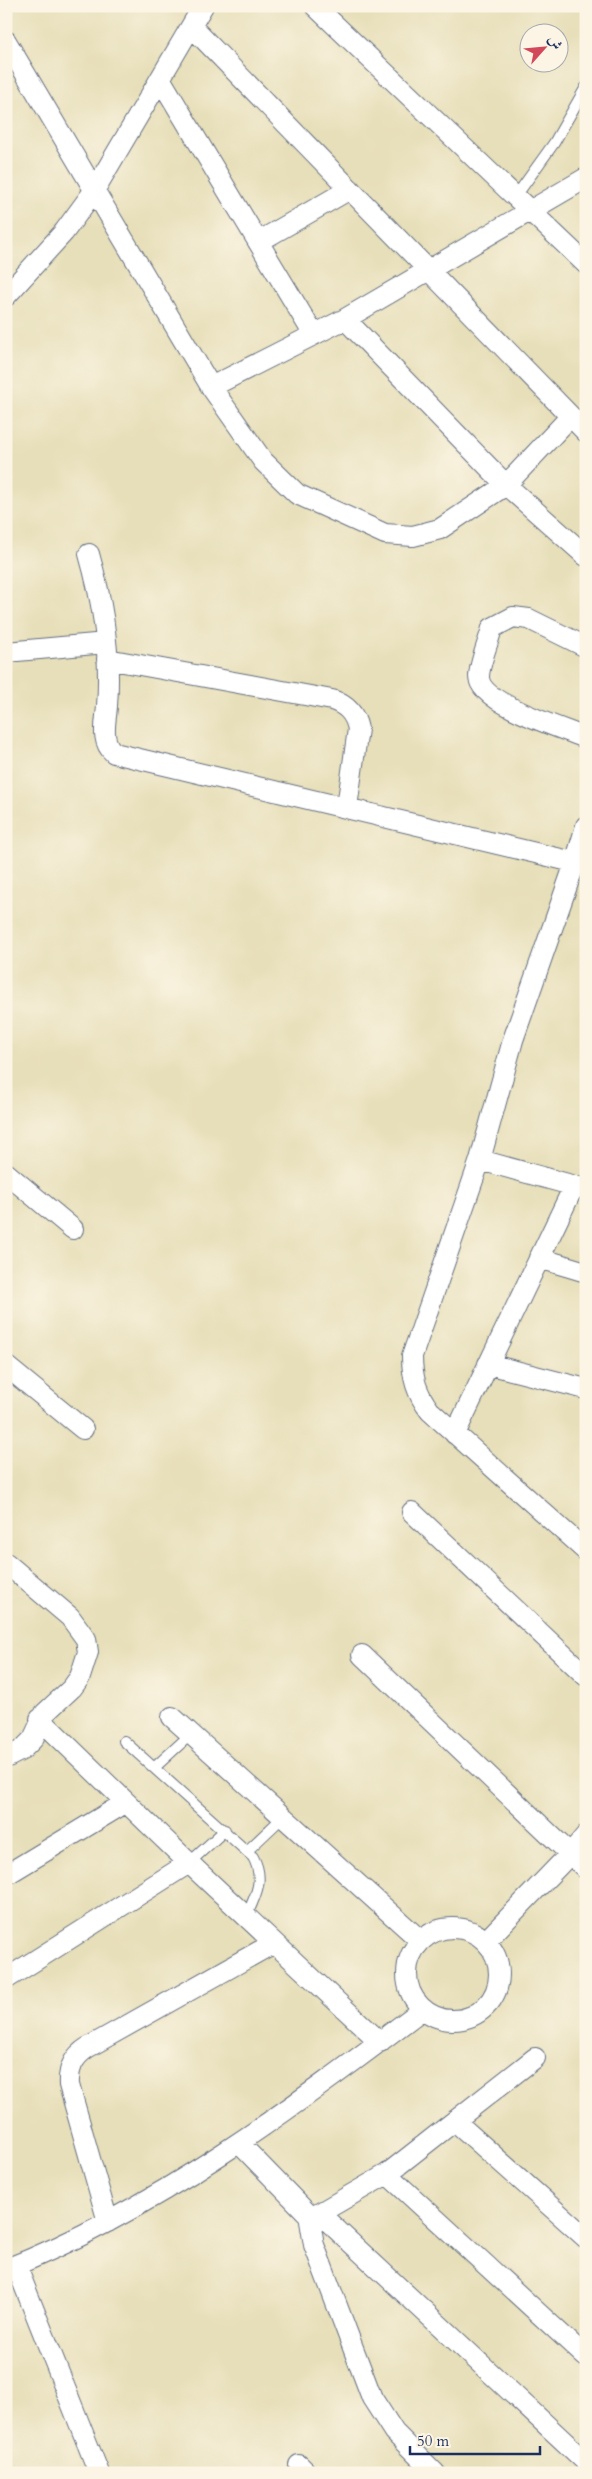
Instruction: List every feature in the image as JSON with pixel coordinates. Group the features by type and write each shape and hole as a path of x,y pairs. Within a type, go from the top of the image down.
{"street":[{"path":"6,296 64,232 94,191 203,6"},
{"path":"315,6 586,264"},
{"path":"192,27 586,432"},
{"path":"6,41 211,387 263,461 297,494 385,534 413,536 440,529 506,485 570,417"},
{"path":"160,80 314,335"},
{"path":"211,387 345,319 586,178"},
{"path":"258,242 350,189"},
{"path":"345,319 506,485 586,556"},
{"path":"89,554 97,583 107,651 105,739 114,753 581,864"},
{"path":"586,647 529,619 512,617 492,628 479,676 481,686 492,697 515,709 586,738"},
{"path":"6,652 107,651 332,700 345,706 354,717 358,729 347,807"},
{"path":"586,826 581,864 513,1040 480,1160 412,1356 414,1379 423,1401 430,1411 586,1551"},
{"path":"455,1434 539,1258 580,1187 480,1160"},
{"path":"6,1172 73,1229"},
{"path":"539,1258 586,1272"},
{"path":"488,1364 586,1389"},
{"path":"6,1366 83,1429"},
{"path":"412,1512 586,1676"},
{"path":"6,1758 28,1745 37,1732 40,1719 72,1688 80,1677 88,1652 86,1639 70,1617 10,1574"},
{"path":"362,1655 586,1869"},
{"path":"172,1717 420,1940"},
{"path":"40,1719 188,1863 380,2042"},
{"path":"6,1875 125,1803"},
{"path":"486,1941 586,1835"},
{"path":"6,1979 188,1863"},
{"path":"459,1927 472,1931 486,1941 494,1952 499,1967 499,1983 493,1998 482,2010 468,2018 452,2020 437,2017 423,2009 413,1998 408,1983 407,1968 411,1953 420,1940 432,1932 445,1928 459,1927"},
{"path":"108,2222 69,2084 72,2063 87,2048 274,1943"},
{"path":"99,2473 11,2267 108,2222 239,2142 380,2042 423,2009"},
{"path":"316,2216 387,2174 456,2122 535,2058"},
{"path":"456,2122 586,2238"},
{"path":"239,2142 307,2211 316,2216 586,2462"},
{"path":"387,2174 586,2357"},
{"path":"316,2216 314,2246 372,2398 394,2432 435,2473"}],"lane":[{"path":"516,196 554,143 586,87"},
{"path":"154,1767 191,1734"},
{"path":"124,1741 248,1851 257,1865 260,1883 246,1916"},
{"path":"248,1851 284,1816"},
{"path":"188,1863 225,1830"}]}
